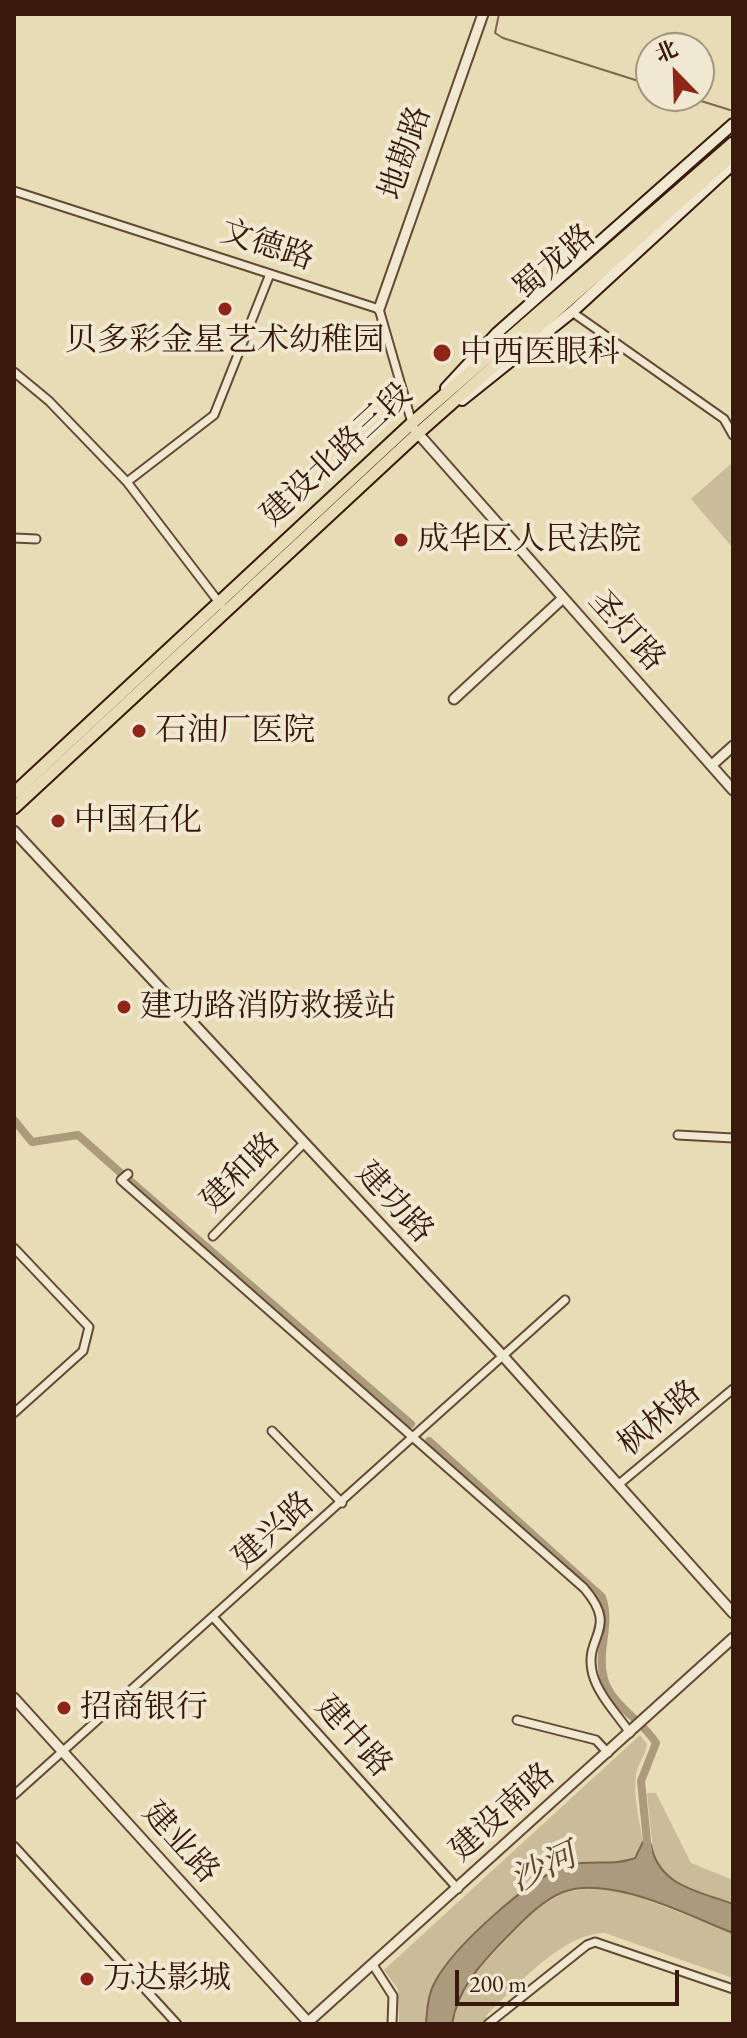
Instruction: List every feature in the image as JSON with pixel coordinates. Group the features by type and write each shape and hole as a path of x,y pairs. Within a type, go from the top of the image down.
{"main road":[{"name":"建设北路三段","path":"14,793 414,429 497,333 733,124"},
{"name":"蜀龙路","path":"414,429 733,143"},
{"name":"蜀龙路","path":"570,290 733,155"},
{"name":"建设北路三段","path":"414,429 521,356 733,164"},
{"name":"建设北路三段","path":"14,808 221,605"}],"street":[{"name":"地勘路","path":"379,309 483,14"},
{"name":"文德路","path":"14,191 379,309"},
{"path":"127,482 214,415 270,274"},
{"path":"379,309 414,429"},
{"path":"572,312 724,419 733,435"},
{"path":"14,372 49,401 127,482 221,605"},
{"name":"圣灯路","path":"414,429 733,790"},
{"path":"14,538 36,539"},
{"path":"454,699 562,599"},
{"path":"712,765 733,746"},
{"name":"建功路","path":"14,831 503,1356 733,1613"},
{"path":"678,1135 733,1138"},
{"name":"建和路","path":"213,1236 303,1144"},
{"path":"128,1174 121,1180 584,1588 599,1605 603,1621 591,1657 593,1674 632,1732"},
{"path":"14,1248 89,1327 83,1351 14,1413"},
{"name":"建兴路","path":"14,1795 565,1300"},
{"name":"枫林路","path":"618,1485 733,1389"},
{"path":"272,1431 342,1503"},
{"name":"建中路","path":"213,1617 458,1889"},
{"name":"建设南路","path":"307,2023 733,1638"},
{"name":"建业路","path":"14,1698 307,2023"},
{"path":"517,1720 596,1740 608,1753"},
{"path":"14,1846 177,2024"},
{"path":"488,2024 587,1945 595,1942 733,1989"},
{"path":"373,1965 393,1996 392,2024"}],"shaded area":[{"path":"733,462 733,548 691,499"},
{"path":"640,1735 647,1744 635,1783 644,1847 627,1860 564,1867 531,1886 492,1916 444,1968 431,1992 426,2024 399,2024 398,1989 384,1970"},
{"path":"647,1793 656,1793 691,1863 733,1880 733,1904 686,1886 662,1870 656,1859"},
{"path":"643,1842 651,1844 655,1858 671,1878 733,1904 733,1933 649,1899 626,1893 603,1888 563,1892 530,1914 485,1960 464,1989 452,2024 426,2024 431,1992 444,1968 474,1934 511,1900 563,1867 635,1858"},
{"path":"596,1887 631,1894 733,1933 733,1978 605,1933 589,1935 557,1951 525,1977 486,2016 491,2024 452,2024 464,1985 534,1910 565,1892"}],"waterway":[{"path":"499,14 495,33 503,38 635,80"},
{"path":"715,105 730,110"},
{"path":"14,1120 32,1142 78,1135 123,1175"},
{"path":"128,1179 411,1424"},
{"path":"429,1441 602,1597 605,1607 604,1679 620,1705 656,1743 641,1781 648,1851"}],"place":[{"name":"贝多彩金星艺术幼稚园","path":"225,309"},
{"name":"中西医眼科","path":"442,353"},
{"name":"成华区人民法院","path":"401,540"},
{"name":"石油厂医院","path":"139,731"},
{"name":"中国石化","path":"58,821"},
{"name":"建功路消防救援站","path":"124,1007"},
{"name":"招商银行","path":"64,1708"},
{"name":"万达影城","path":"87,1979"}],"water label":[{"name":"沙河","path":"544,1869"}]}
